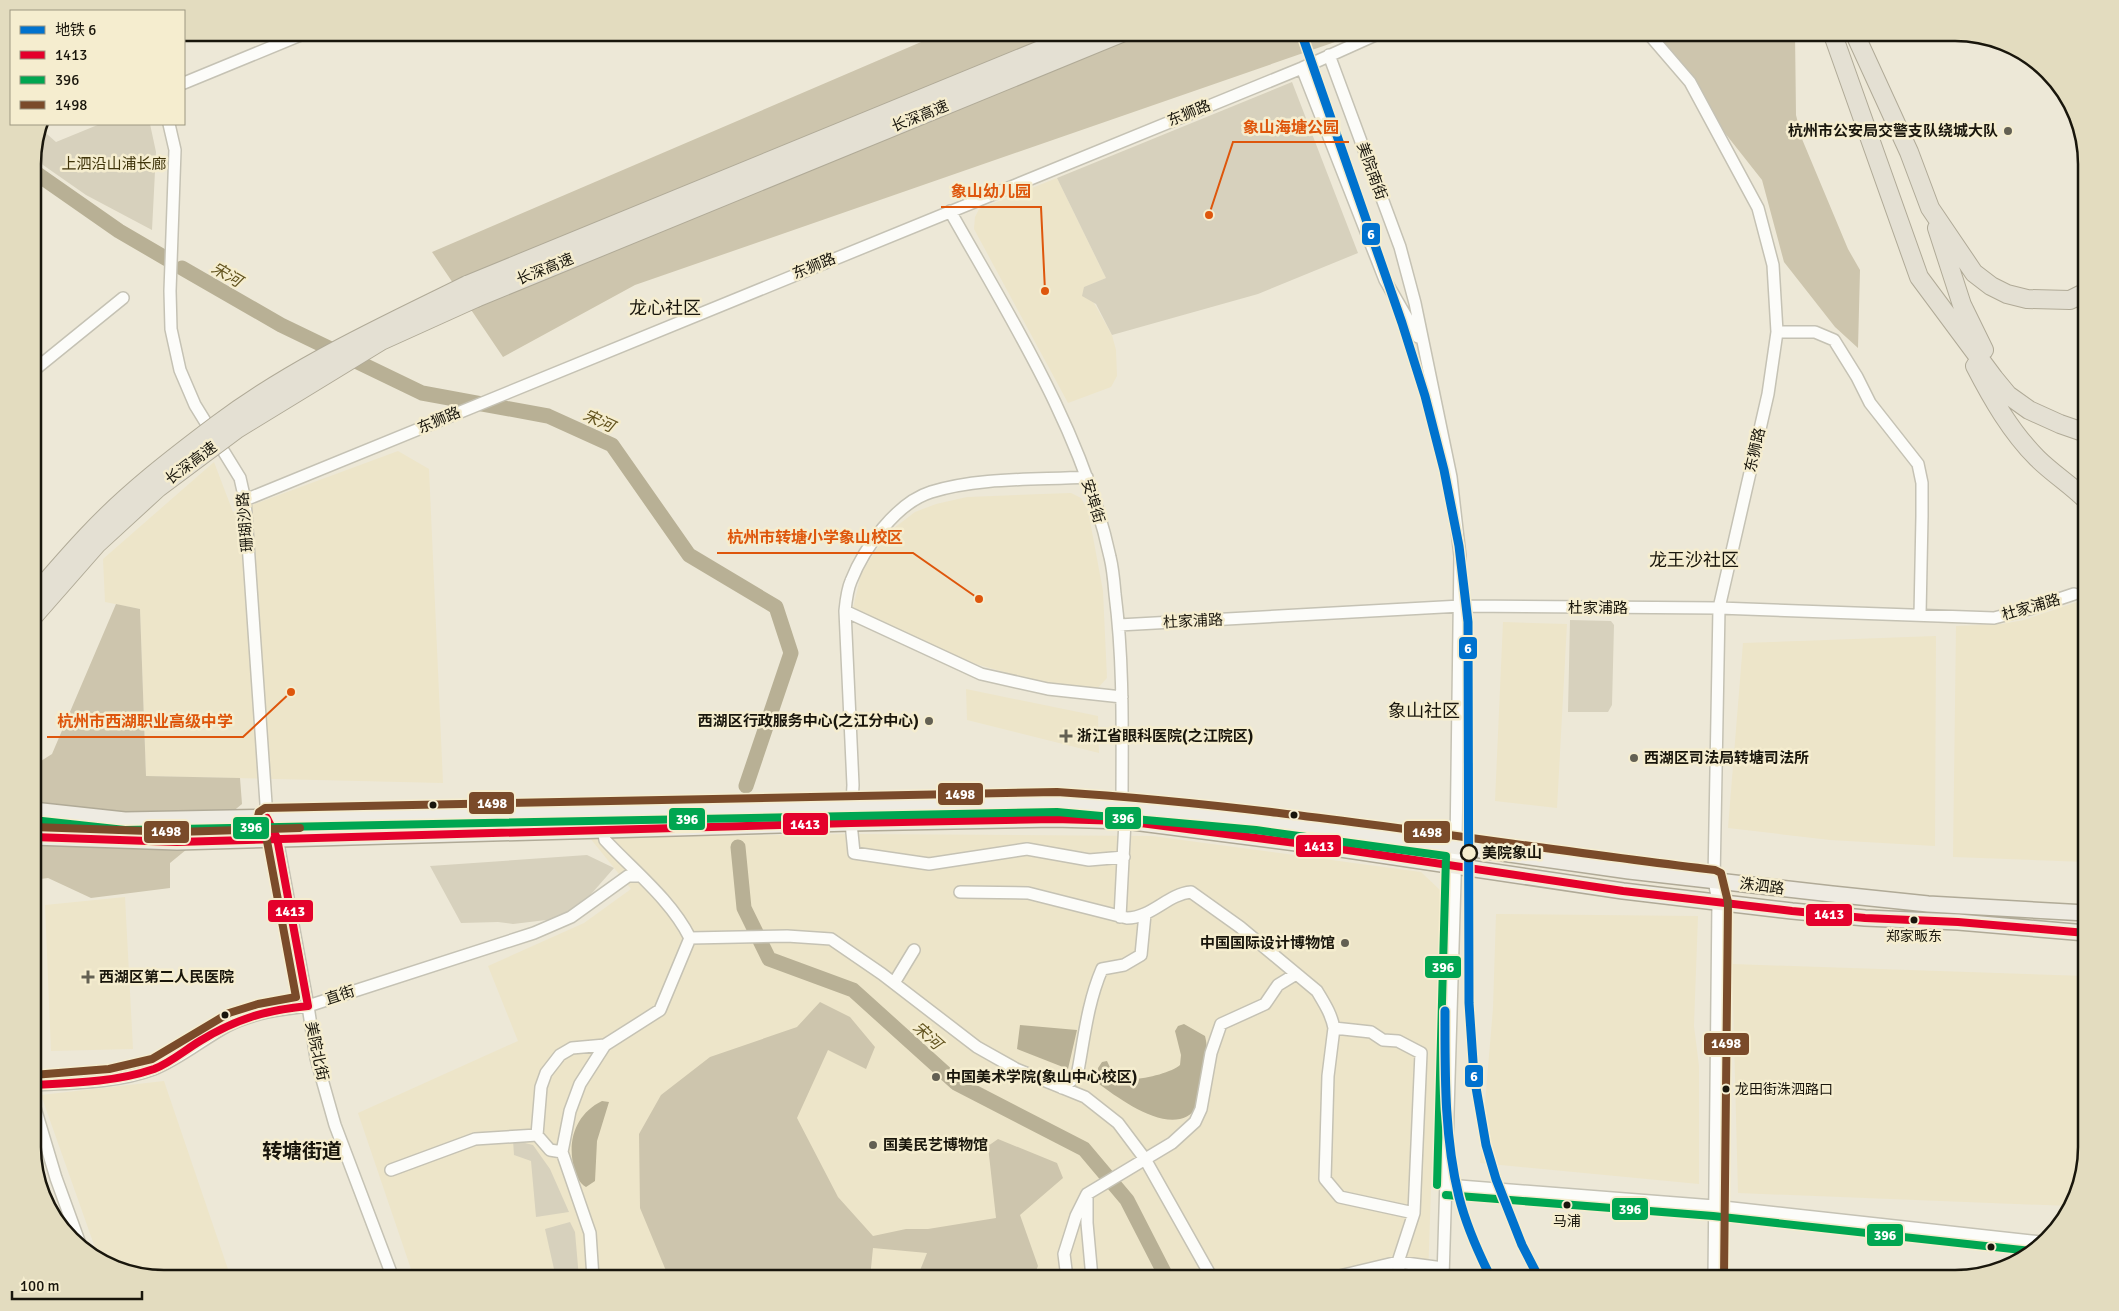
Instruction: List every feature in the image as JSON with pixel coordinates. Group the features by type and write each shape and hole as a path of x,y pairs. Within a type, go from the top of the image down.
{"highway":[{"name":"长深高速","path":"42,587 89,534 152,476 220,423 293,375 371,332 1062,41"},
{"name":"长深高速","path":"42,607 104,538 158,488 237,429 381,341 471,291 1100,41"},
{"path":"1836,41 1919,277 2008,395 2060,424 2077,429"},
{"path":"1858,41 1909,152 1930,208 1962,305 1983,349 1994,367 2031,407 2077,421"},
{"path":"1930,208 1974,273 1991,286 2007,294 2027,299 2070,300 2077,296"},
{"path":"1956,327 1986,388 2015,432 2038,458 2077,492"}],"main road":[{"name":"洙泗路","path":"42,811 125,820 1057,802 1327,847 1623,891 1865,918 1958,922 2078,931"},
{"name":"洙泗路","path":"42,837 177,842 851,823 1054,820 1124,814 1295,824 1629,871 1928,904 2078,913"}],"street":[{"name":"东狮路","path":"245,500 1302,68 1361,41"},
{"name":"东狮路","path":"1655,41 1690,82 1758,208 1773,265 1777,332 1768,394 1719,608 1714,880 1718,902 1714,1270"},
{"path":"185,83 284,42"},
{"name":"美院南街","path":"1329,56 1400,247 1415,303 1451,477 1460,556 1461,606 1456,847 1443,1270"},
{"name":"美院南街","path":"1302,68 1385,280 1424,347"},
{"name":"珊瑚沙路","path":"170,125 175,150 170,291 171,329 180,370 195,405 240,478 245,500 267,818"},
{"name":"安埠街","path":"950,211 1043,377 1087,477 1110,557 1119,625 1122,697 1124,857 1120,917"},
{"path":"42,365 123,298"},
{"path":"1777,332 1815,332 1834,340 1857,377 1870,404 1918,464 1922,483 1920,615"},
{"path":"1087,477 970,484 930,493 909,503 884,527 864,554 850,583 844,611 853,785 850,806 854,854 929,864 1027,849 1089,860 1124,857"},
{"name":"杜家浦路","path":"1119,625 1461,606 1719,608 1994,618 2074,594"},
{"path":"844,611 982,674 1048,689 1122,697"},
{"name":"美院北街","path":"267,818 277,838 316,1058 335,1125 390,1270"},
{"path":"603,830 605,840 669,905 681,921 690,938"},
{"name":"直街","path":"42,1084 77,1082 144,1072 156,1068 242,1019 275,1010 308,1006 534,933 571,917 628,876 640,876"},
{"path":"960,892 1028,894 1120,917 1134,918 1173,898 1191,892 1240,927 1317,991 1332,1017 1334,1028 1328,1076 1325,1180 1340,1197 1414,1213"},
{"path":"1062,1088 1076,1076 1088,1008 1092,992 1102,969 1124,965 1141,955 1145,914"},
{"path":"690,938 788,936 831,939 894,983 977,1047 1016,1069 1085,1097 1118,1122 1145,1159 1207,1270"},
{"path":"592,1270 590,1233 562,1152 567,1121 580,1084 605,1045 660,1010 690,938"},
{"path":"894,983 914,950"},
{"path":"1066,1270 1064,1254 1076,1216 1087,1194 1172,1143 1195,1122 1201,1109 1211,1053 1221,1024 1265,1004 1278,985 1296,974"},
{"path":"1334,1028 1371,1032 1383,1040 1398,1041 1421,1053 1414,1213 1398,1262 1399,1270"},
{"path":"562,1152 550,1150 537,1135 540,1087 546,1073 560,1055 572,1048 605,1045"},
{"path":"42,1131 56,1178 76,1233"},
{"path":"391,1170 475,1140 537,1135"},
{"path":"1447,1185 1714,1206 2033,1241"},
{"path":"1087,1194 1087,1223 1091,1270"},
{"path":"2021,1240 2021,1250"},
{"path":"1364,1270 1398,1262 1431,1270"}],"shaded area":[{"path":"1337,41 635,285 503,357 432,252 922,42"},
{"path":"1652,41 1795,41 1796,115 1802,139 1848,249 1860,270 1858,348 1835,327 1784,262 1762,180"},
{"path":"1057,178 1106,278 1085,287 1112,335 1116,350 1117,376 1111,387 1068,403 974,229 975,217 979,209"},
{"path":"398,451 429,469 443,783 146,776 140,609 105,602 103,559 214,462 233,512"},
{"path":"1071,493 1081,498 1088,510 1103,591 1107,678 1096,690 1046,684 979,665 853,608 861,574 876,550 894,528 915,512 936,504 967,497"},
{"path":"2077,602 2078,862 1953,857 1956,626 2002,624 2024,620"},
{"path":"116,604 140,609 146,776 240,778 242,804 170,863 170,888 91,898 48,878 42,879 42,760 52,754"},
{"path":"1503,622 1567,624 1557,808 1495,801"},
{"path":"1936,636 1935,846 1830,840 1728,828 1743,643"},
{"name":"浙江省眼科医院(之江院区)","path":"966,689 1098,716 1099,753 967,720"},
{"name":"中国美术学院(象山中心校区)","path":"852,834 1152,836 1421,872 1441,891 1428,1270 411,1270 358,1113 518,1041 488,966 584,923 631,889 590,838"},
{"name":"西湖区第二人民医院","path":"125,897 133,1049 51,1051 45,905"},
{"path":"1496,914 1698,916 1694,1026 1699,1066 1699,1184 1480,1163 1493,1008"},
{"path":"1732,964 2078,976 2077,1163 2074,1179 2062,1206 1738,1193"},
{"path":"820,1002 850,1017 875,1047 866,1069 828,1050 797,1118 838,1197 873,1236 906,1229 928,1229 996,1218 988,1146 998,1139 1057,1163 1063,1178 1020,1215 1038,1266 1036,1270 920,1270 927,1253 873,1248 871,1270 666,1270 640,1208 639,1134 661,1095 710,1057 797,1027"},
{"path":"1184,1024 1205,1036 1207,1047 1200,1100 1189,1115 1177,1120 1163,1119 1134,1107 1099,1084 1098,1068 1102,1062 1107,1061 1115,1075 1129,1079 1158,1075 1180,1065 1181,1055 1175,1031 1178,1026"},
{"path":"1020,1025 1077,1030 1068,1069 1017,1049"},
{"path":"164,1081 228,1270 148,1269 132,1266 95,1248 42,1095"},
{"path":"602,1101 609,1102 597,1141 595,1181 586,1187 580,1182 575,1171 572,1160 572,1140 579,1121 585,1113"}],"green space":[{"path":"1292,82 1358,253 1258,294 1112,335 1096,304 1082,296 1084,287 1106,278 1057,178"},
{"name":"上泗沿山浦长廊","path":"98,125 150,125 156,152 152,230 86,195 42,164 45,132 56,142"},
{"path":"1570,620 1611,621 1614,625 1612,705 1608,712 1568,712"},
{"path":"587,855 614,868 571,917 513,924 498,922 461,923 430,866"},
{"path":"513,1140 533,1145 550,1169 569,1212 536,1217 531,1161 514,1155"},
{"path":"570,1222 575,1232 578,1270 554,1270 545,1229"}],"waterway":[{"name":"宋河","path":"42,177 119,231 167,259"},
{"name":"宋河","path":"182,268 281,325 422,393 548,416 612,445 689,555 776,607 791,653 746,786"},
{"name":"宋河","path":"738,847 744,908 769,959 853,990 956,1083 1084,1149 1127,1200 1163,1270"}],"metro line":[{"name":"6","path":"1304,41 1402,323 1425,396 1444,470 1459,546 1468,622 1469,1003 1474,1076 1486,1145 1496,1179 1522,1245 1535,1270"},
{"name":"6","path":"1445,1011 1446,1104 1450,1151 1465,1218 1487,1270"}],"transit line":[{"name":"1498","path":"42,1074 109,1069 152,1059 229,1013 258,1004 296,997 267,841 257,821 259,812 265,808 1057,792 1222,806 1715,870 1721,873 1728,902 1724,1270"},
{"name":"396","path":"42,821 125,830 1057,812 1256,830 1446,856 1437,1185"},
{"name":"1413","path":"267,818 277,838 308,1006"},
{"name":"1413","path":"42,837 177,842 851,823 1054,819 1125,821 1327,847 1623,891 1792,911 1865,918 1958,922 2078,932"},
{"name":"1498","path":"42,827 177,832 300,828"},
{"name":"1413","path":"42,1084 125,1077 154,1069 172,1060 213,1033 239,1021 278,1010 308,1006"},
{"name":"396","path":"1446,1195 1713,1216 2021,1250"}],"place":[{"name":"杭州市公安局交警支队绕城大队","path":"2008,131"},
{"name":"象山海塘公园","path":"1209,215"},
{"name":"象山幼儿园","path":"1045,291"},
{"name":"杭州市转塘小学象山校区","path":"979,599"},
{"name":"杭州市西湖职业高级中学","path":"291,692"},
{"name":"西湖区行政服务中心(之江分中心)","path":"929,721"},
{"name":"浙江省眼科医院(之江院区)","path":"1066,736"},
{"name":"西湖区司法局转塘司法所","path":"1634,758"},
{"name":"美院象山","path":"1469,853"},
{"name":"郑家畈东","path":"1914,920"},
{"name":"中国国际设计博物馆","path":"1345,943"},
{"name":"西湖区第二人民医院","path":"88,977"},
{"name":"中国美术学院(象山中心校区)","path":"936,1077"},
{"name":"龙田街洙泗路口","path":"1726,1089"},
{"name":"国美民艺博物馆","path":"873,1145"},
{"name":"马浦","path":"1567,1205"}],"district":[{"name":"龙心社区","path":"665,308"},
{"name":"龙王沙社区","path":"1694,560"},
{"name":"象山社区","path":"1424,711"},
{"name":"转塘街道","path":"302,1151"}]}
